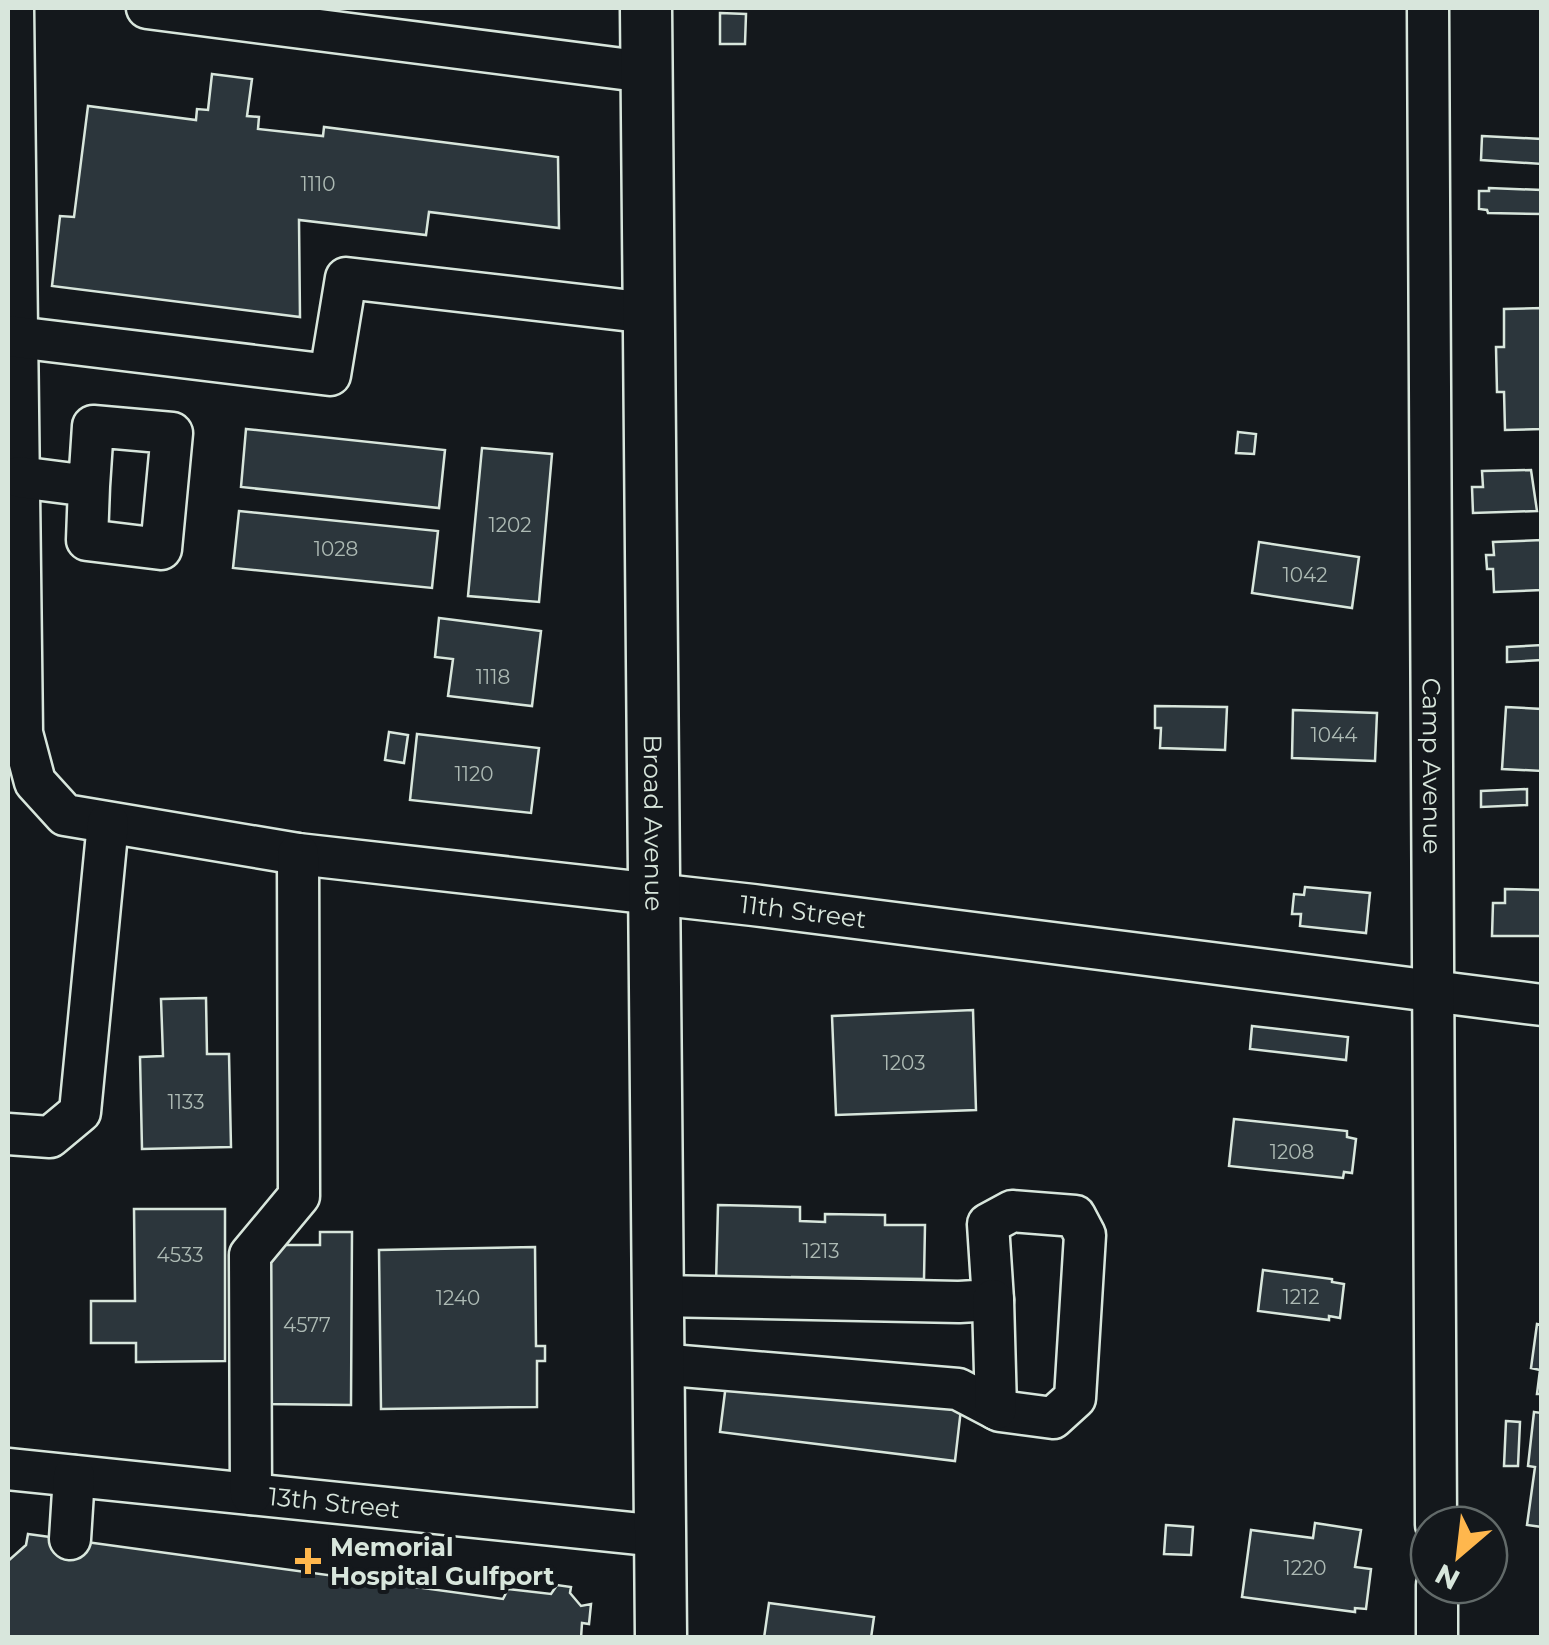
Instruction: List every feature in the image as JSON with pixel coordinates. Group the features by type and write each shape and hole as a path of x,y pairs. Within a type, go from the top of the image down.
{"main road":[{"name":"Broad Avenue","path":"646,8 660,1638"}],"street":[{"path":"12,8 12,336 19,477 15,749"},
{"path":"147,8 646,72"},
{"name":"Camp Avenue","path":"1428,8 1436,1505"},
{"path":"12,336 330,375 346,278 649,313"},
{"path":"19,477 89,486"},
{"name":"11th Street","path":"15,749 35,782 64,815 298,854 1542,1005"},
{"path":"8,1134 50,1137 80,1112 108,822"},
{"path":"251,1494 250,1256 299,1196 298,854"},
{"path":"658,1364 958,1388 996,1409 1053,1418 1074,1398 1085,1235 1075,1216 1012,1211 988,1224 996,1409"},
{"path":"658,1296 992,1300"},
{"name":"13th Street","path":"8,1469 659,1536"},
{"path":"70,1539 74,1476"},
{"path":"1436,1605 1437,1638"}],"building":[{"path":"720,13 746,14 745,44 720,44"},
{"path":"212,74 252,79 247,116 259,117 258,129 323,136 324,127 558,157 559,228 429,212 426,235 299,220 300,317 52,286 60,216 74,217 88,106 196,120 197,109 208,110"},
{"path":"1482,136 1542,139 1542,164 1481,160"},
{"path":"1542,190 1542,214 1488,213 1479,209 1479,191"},
{"path":"1542,308 1542,429 1505,430 1504,392 1497,392 1496,347 1504,347 1504,309"},
{"path":"246,429 445,450 439,508 241,487"},
{"path":"1238,432 1256,434 1254,454 1236,453"},
{"path":"482,448 552,454 539,602 468,596"},
{"path":"1531,470 1537,511 1473,513 1472,487 1483,487 1482,471"},
{"path":"239,511 438,531 432,588 233,568"},
{"path":"1542,540 1542,590 1494,592 1493,569 1487,569 1486,555 1494,555 1493,542"},
{"path":"1259,542 1359,557 1352,608 1252,593"},
{"path":"439,618 541,631 532,706 448,696 453,659 435,657"},
{"path":"1542,645 1542,660 1507,662 1507,647"},
{"path":"1155,706 1227,707 1225,750 1160,748 1161,728 1155,728"},
{"path":"1506,707 1542,709 1542,771 1502,769"},
{"path":"1293,710 1377,713 1375,761 1292,758"},
{"path":"389,732 408,735 404,763 385,760"},
{"path":"417,734 539,748 531,813 410,800"},
{"path":"1527,789 1527,805 1481,807 1481,791"},
{"path":"1305,887 1370,893 1366,933 1300,926 1301,914 1292,914 1294,894 1304,895"},
{"path":"1505,889 1542,890 1542,936 1492,936 1493,903 1505,903"},
{"path":"206,998 207,1054 229,1054 231,1147 142,1149 140,1057 163,1056 161,999"},
{"path":"973,1010 976,1110 836,1115 832,1016"},
{"path":"1252,1026 1348,1037 1346,1060 1250,1049"},
{"path":"1234,1119 1347,1131 1347,1137 1356,1139 1352,1173 1344,1172 1343,1178 1229,1166"},
{"path":"718,1205 800,1207 800,1221 825,1222 825,1214 885,1215 885,1225 925,1225 924,1279 792,1277 791,1285 716,1284"},
{"path":"134,1209 225,1209 225,1361 136,1362 136,1343 91,1343 91,1301 135,1301"},
{"path":"320,1232 352,1232 351,1405 261,1404 262,1245 320,1245"},
{"path":"535,1247 536,1346 545,1346 545,1361 537,1361 537,1407 381,1409 379,1250"},
{"path":"1263,1270 1344,1284 1340,1318 1258,1311"},
{"path":"1537,1324 1542,1325 1542,1394 1537,1394 1540,1370 1531,1368"},
{"path":"727,1376 961,1409 955,1461 720,1432"},
{"path":"1534,1412 1542,1413 1542,1527 1527,1525 1535,1467 1528,1466"},
{"path":"1506,1421 1520,1422 1518,1466 1504,1466"},
{"path":"1315,1523 1361,1530 1355,1567 1371,1569 1366,1609 1355,1608 1355,1612 1242,1597 1251,1530 1313,1538"},
{"path":"1166,1525 1193,1527 1191,1555 1164,1554"},
{"path":"28,1534 503,1599 508,1589 551,1594 557,1585 571,1587 570,1593 581,1606 591,1604 589,1624 582,1623 581,1638 8,1638 8,1561 26,1545"},
{"path":"769,1603 874,1617 871,1638 764,1638"}],"place":[{"name":"Memorial Hospital Gulfport","path":"308,1561"}]}
